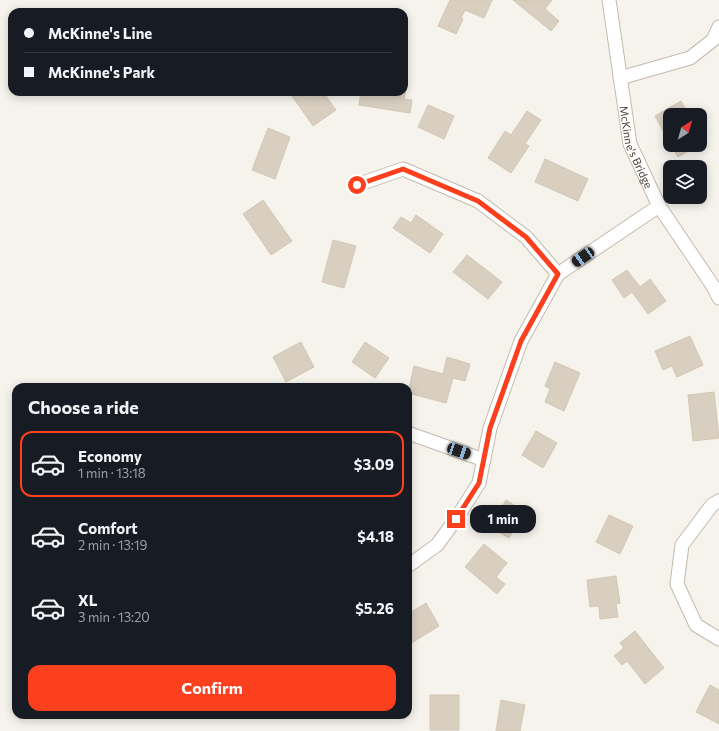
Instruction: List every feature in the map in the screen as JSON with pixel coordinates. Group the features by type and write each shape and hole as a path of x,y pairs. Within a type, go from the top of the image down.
{"street":[{"name":"McKinne's Bridge","path":"609,0 630,144 659,206 713,286 719,298"},
{"path":"620,78 690,58 713,40 719,27"},
{"path":"357,185 403,169 478,201 526,237 558,274"},
{"path":"412,563 437,544 456,519 479,483 490,428 521,341 558,274 659,206"},
{"path":"412,435 484,460"},
{"path":"719,501 712,505 682,545 677,584 696,625 719,639"}],"building":[{"path":"450,0 492,0 484,18 465,10 461,18 463,19 456,34 438,26"},
{"path":"513,0 552,0 545,9 559,21 551,31"},
{"path":"292,96 326,96 336,110 313,126"},
{"path":"360,96 405,96 404,99 412,100 410,113 359,105"},
{"path":"681,101 685,108 669,108"},
{"path":"428,105 454,116 444,139 418,127"},
{"path":"527,111 541,120 525,144 529,146 511,173 488,158 505,131 511,135"},
{"path":"663,111 663,130 655,116"},
{"path":"268,128 290,137 275,179 252,170"},
{"path":"675,152 686,152 678,157"},
{"path":"545,159 588,179 578,201 535,182"},
{"path":"263,200 292,241 271,255 243,214"},
{"path":"416,215 443,234 430,253 393,228 401,217 411,223"},
{"path":"333,240 356,246 344,288 322,282"},
{"path":"467,255 502,282 488,299 453,272"},
{"path":"627,270 640,287 650,279 666,301 648,314 632,292 624,298 612,280"},
{"path":"690,336 703,365 677,377 672,366 663,370 655,351"},
{"path":"301,342 314,367 286,382 273,357"},
{"path":"365,342 389,358 375,378 352,362"},
{"path":"447,357 470,364 465,381 453,378 446,403 412,394 412,383 410,383 414,366 443,374"},
{"path":"555,362 580,373 564,411 545,402 550,389 545,386"},
{"path":"714,392 719,438 693,441 688,395"},
{"path":"536,431 557,443 543,468 522,455"},
{"path":"506,500 525,512 509,538 490,527"},
{"path":"609,515 633,526 620,554 596,542"},
{"path":"484,544 507,563 496,577 505,584 497,594 465,567"},
{"path":"616,576 620,603 616,604 618,617 600,619 599,606 590,607 587,580"},
{"path":"426,603 439,626 412,643 412,612"},
{"path":"635,631 664,668 645,684 627,661 622,665 614,656 624,648 620,643"},
{"path":"710,685 719,690 719,724 696,712"},
{"path":"430,695 459,695 459,730 430,730"},
{"path":"501,700 525,705 520,731 496,731"}],"route":[{"path":"357,185 403,169 478,201 526,237 558,274 521,341 490,428 479,483 456,519"}]}
